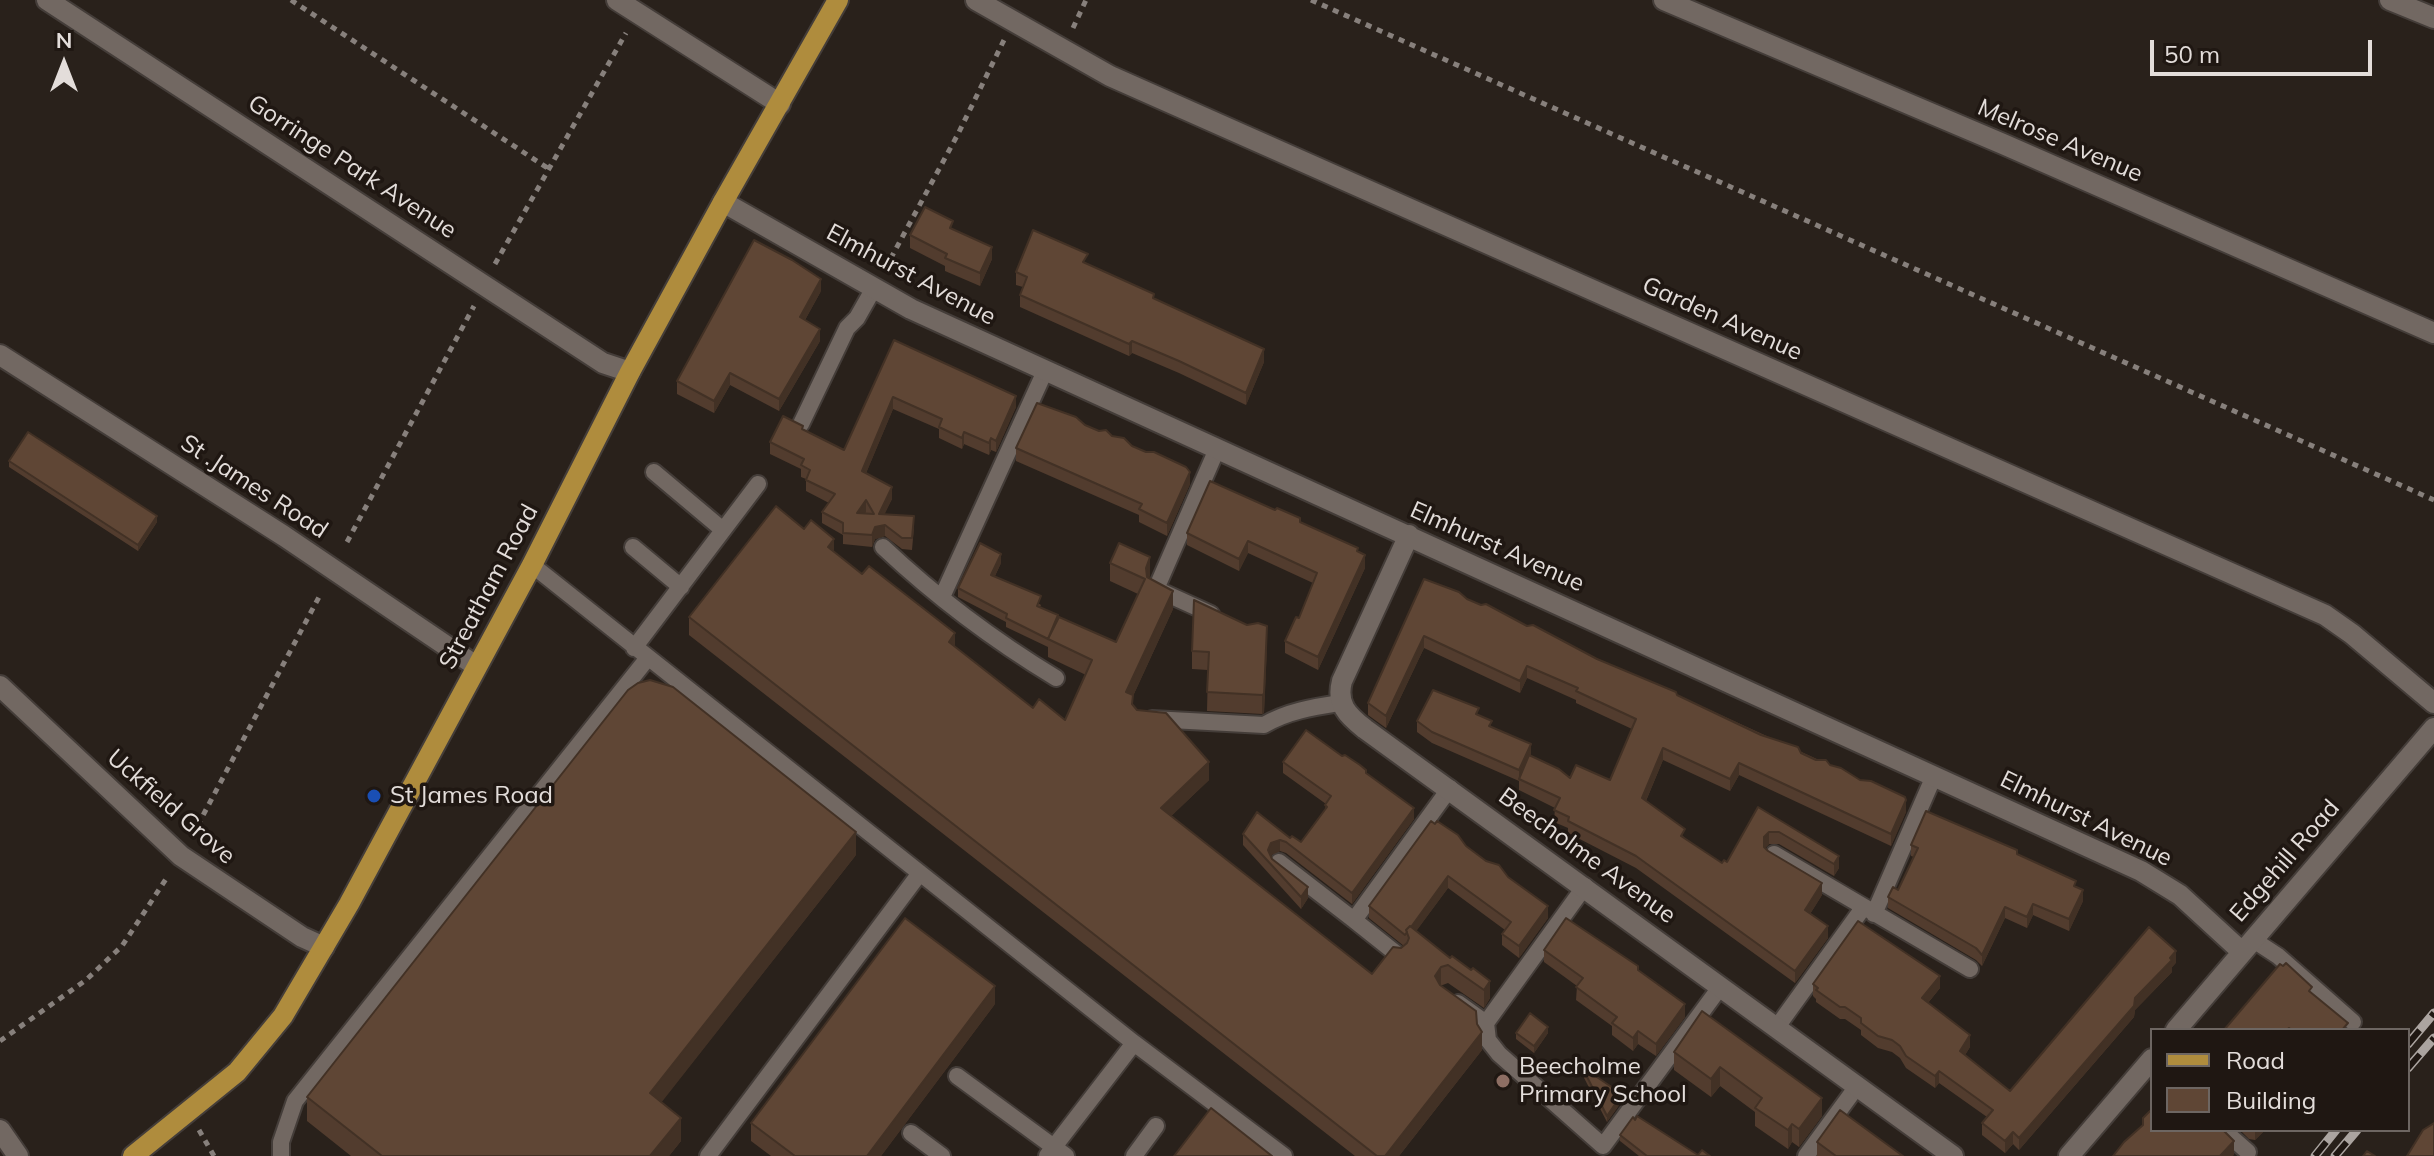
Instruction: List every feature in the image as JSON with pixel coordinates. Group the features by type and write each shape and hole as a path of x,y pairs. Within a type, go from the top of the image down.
{"main road":[{"name":"Streatham Road","path":"133,1156 245,1065 283,1016 324,947 532,565 630,372 838,0"}],"street":[{"name":"Gorringe Park Avenue","path":"47,0 594,357 630,372"},
{"path":"617,0 780,104"},
{"name":"Garden Avenue","path":"976,0 1110,76 2325,615 2434,703"},
{"name":"Melrose Avenue","path":"1664,0 2434,333"},
{"path":"2390,0 2434,18"},
{"name":"Elmhurst Avenue","path":"723,202 911,309 2141,871 2180,895 2246,945"},
{"name":"St .James Road","path":"0,355 284,536 476,666"},
{"path":"1340,703 1342,681 1409,535"},
{"name":"Uckfield Grove","path":"0,686 181,856 302,937 324,947"},
{"name":"Beecholme Avenue","path":"1340,703 1353,720 1953,1156"},
{"name":"Edgehill Road","path":"2178,1028 2434,728"},
{"path":"2069,1156 2150,1066"},
{"path":"0,1130 18,1156"}],"lane":[{"path":"801,424 847,328 857,318 874,288"},
{"path":"942,597 1045,371"},
{"path":"1217,449 1156,589 1225,620"},
{"path":"654,472 723,530"},
{"path":"281,1156 281,1142 295,1101 641,653 681,587 758,484"},
{"path":"633,547 681,587"},
{"path":"883,547 910,573 1056,678"},
{"path":"532,565 1134,1043 1284,1156"},
{"path":"1142,718 1264,725 1315,706 1340,703"},
{"path":"1777,1027 1868,911 1934,776"},
{"path":"1354,920 1450,788"},
{"path":"1774,854 1970,969"},
{"path":"1279,862 1398,955"},
{"path":"708,1156 920,873"},
{"path":"1585,886 1486,1023 1488,1040 1499,1054 1603,1146 1721,986"},
{"path":"2246,945 2278,956 2353,1022"},
{"path":"1446,994 1486,1023"},
{"path":"957,1076 1055,1153 1134,1043"},
{"path":"1806,1156 1858,1085"},
{"path":"1134,1156 1156,1126"},
{"path":"2225,1132 2248,1152"},
{"path":"911,1133 942,1156"}],"path":[{"path":"291,0 549,169"},
{"path":"1311,0 2434,500"},
{"path":"495,266 638,13"},
{"path":"874,288 958,134 1012,21"},
{"path":"347,542 474,305"}],"building":[{"path":"925,207 953,221 950,228 992,247 980,273 945,258 947,254 910,235"},
{"path":"1033,230 1088,254 1083,262 1264,349 1246,393 1179,361 1132,341 1129,344 1020,295 1027,277 1016,272"},
{"path":"754,240 821,279 800,317 820,329 779,399 730,373 714,401 677,381"},
{"path":"894,340 1016,396 996,441 991,438 989,443 964,432 962,438 939,427 942,419 893,397 862,471 892,487 879,514 914,516 912,538 902,538 885,525 875,527 872,535 843,533 843,523 822,512 835,494 806,480 810,470 801,465 804,459 770,442 783,416 844,450","holes":["866,500 874,514 857,513"]},
{"path":"1037,403 1076,417 1085,425 1099,431 1106,430 1112,436 1124,438 1132,446 1186,467 1190,472 1167,523 1139,509 1142,504 1016,448"},
{"path":"28,432 157,516 138,545 9,461"},
{"path":"1210,481 1300,518 1300,522 1358,548 1357,551 1365,555 1318,657 1285,641 1296,617 1299,618 1317,573 1248,541 1239,559 1187,533"},
{"path":"776,506 804,529 811,520 834,539 828,547 862,574 869,566 955,633 949,642 1033,708 1039,699 1065,720 1092,660 1048,639 1059,617 1116,642 1145,579 1110,563 1119,543 1150,557 1147,577 1173,591 1126,692 1133,695 1132,704 1137,710 1166,713 1209,762 1161,808 1372,974 1393,947 1401,948 1407,943 1406,930 1410,926 1450,958 1452,956 1471,970 1473,968 1490,981 1484,990 1448,965 1441,967 1435,976 1440,985 1476,1011 1477,1024 1482,1032 1385,1156 1377,1156 689,617"},
{"path":"980,543 1001,554 991,575 1041,596 1037,606 1058,615 1048,639 1006,618 1007,614 958,588"},
{"path":"1424,579 1459,592 1481,605 1486,604 1527,626 1533,625 1597,659 1676,692 1761,735 1798,747 1801,753 1816,760 1826,760 1860,780 1871,781 1905,797 1891,834 1739,763 1730,779 1663,748 1642,798 1685,829 1681,836 1722,863 1724,860 1727,862 1758,807 1839,856 1834,864 1779,832 1769,832 1764,837 1764,847 1768,851 1822,883 1805,910 1828,926 1795,971 1636,856 1568,821 1569,817 1554,810 1560,798 1519,779 1529,755 1559,769 1570,778 1576,765 1610,780 1636,719 1576,691 1578,688 1527,666 1520,681 1424,636 1386,716 1368,703"},
{"path":"1194,600 1247,625 1258,623 1267,626 1264,694 1207,692 1209,652 1192,651"},
{"path":"650,680 673,687 856,832 650,1093 681,1118 650,1156 382,1156 307,1097 628,690"},
{"path":"1433,690 1479,708 1476,714 1492,721 1489,726 1531,744 1519,770 1432,732 1417,721"},
{"path":"1306,730 1360,765 1366,773 1414,808 1352,893 1286,842 1271,843 1268,850 1272,859 1308,887 1301,897 1243,834 1257,812 1290,838 1292,836 1301,842 1327,807 1325,805 1331,796 1283,762"},
{"path":"1926,811 2017,850 2017,854 2076,881 2074,886 2083,890 2069,919 2033,904 2027,917 2005,907 1982,955 1976,948 1888,897 1893,887 1898,890 1918,848 1911,845"},
{"path":"1431,821 1435,824 1437,821 1458,835 1466,846 1486,861 1499,865 1508,877 1548,906 1519,946 1502,934 1511,922 1448,876 1405,935 1369,906"},
{"path":"905,918 995,986 867,1156 795,1156 751,1123"},
{"path":"1566,918 1638,966 1638,970 1685,1004 1656,1044 1638,1031 1633,1038 1612,1023 1617,1017 1576,987 1583,978 1544,950"},
{"path":"1858,921 1940,976 1922,998 1970,1035 1960,1051 2010,1091 2149,927 2176,951 2170,958 2172,960 2135,998 2134,1006 2019,1138 2013,1132 2005,1141 1982,1123 1993,1110 1939,1071 1935,1076 1906,1056 1892,1040 1878,1036 1861,1023 1861,1018 1816,990 1818,988 1813,984"},
{"path":"2286,963 2312,987 2309,991 2348,1023 2344,1028 2226,1028 2280,964 2283,966"},
{"path":"1702,1011 1822,1098 1799,1129 1792,1124 1788,1130 1755,1108 1762,1098 1720,1067 1711,1079 1674,1052"},
{"path":"1530,1013 1548,1027 1534,1046 1516,1033"},
{"path":"1582,1067 1622,1094 1607,1116"},
{"path":"1211,1108 1272,1156 1174,1156"},
{"path":"1840,1110 1903,1156 1836,1156 1817,1142"},
{"path":"2150,1111 2150,1132 2225,1132 2234,1141 2220,1156 2113,1156 2143,1125 2143,1118"},
{"path":"1637,1116 1698,1155 1702,1150 1710,1156 1647,1156 1620,1135"},
{"path":"2434,1123 2434,1156 2407,1156 2423,1130"}],"railway":[{"path":"2410,1042 2434,1013"},
{"path":"2410,1066 2434,1038"},
{"path":"2315,1156 2334,1132"},
{"path":"2335,1156 2355,1132"}],"place":[{"name":"St James Road","path":"374,796"},
{"name":"Beecholme Primary School","path":"1503,1081"}]}
